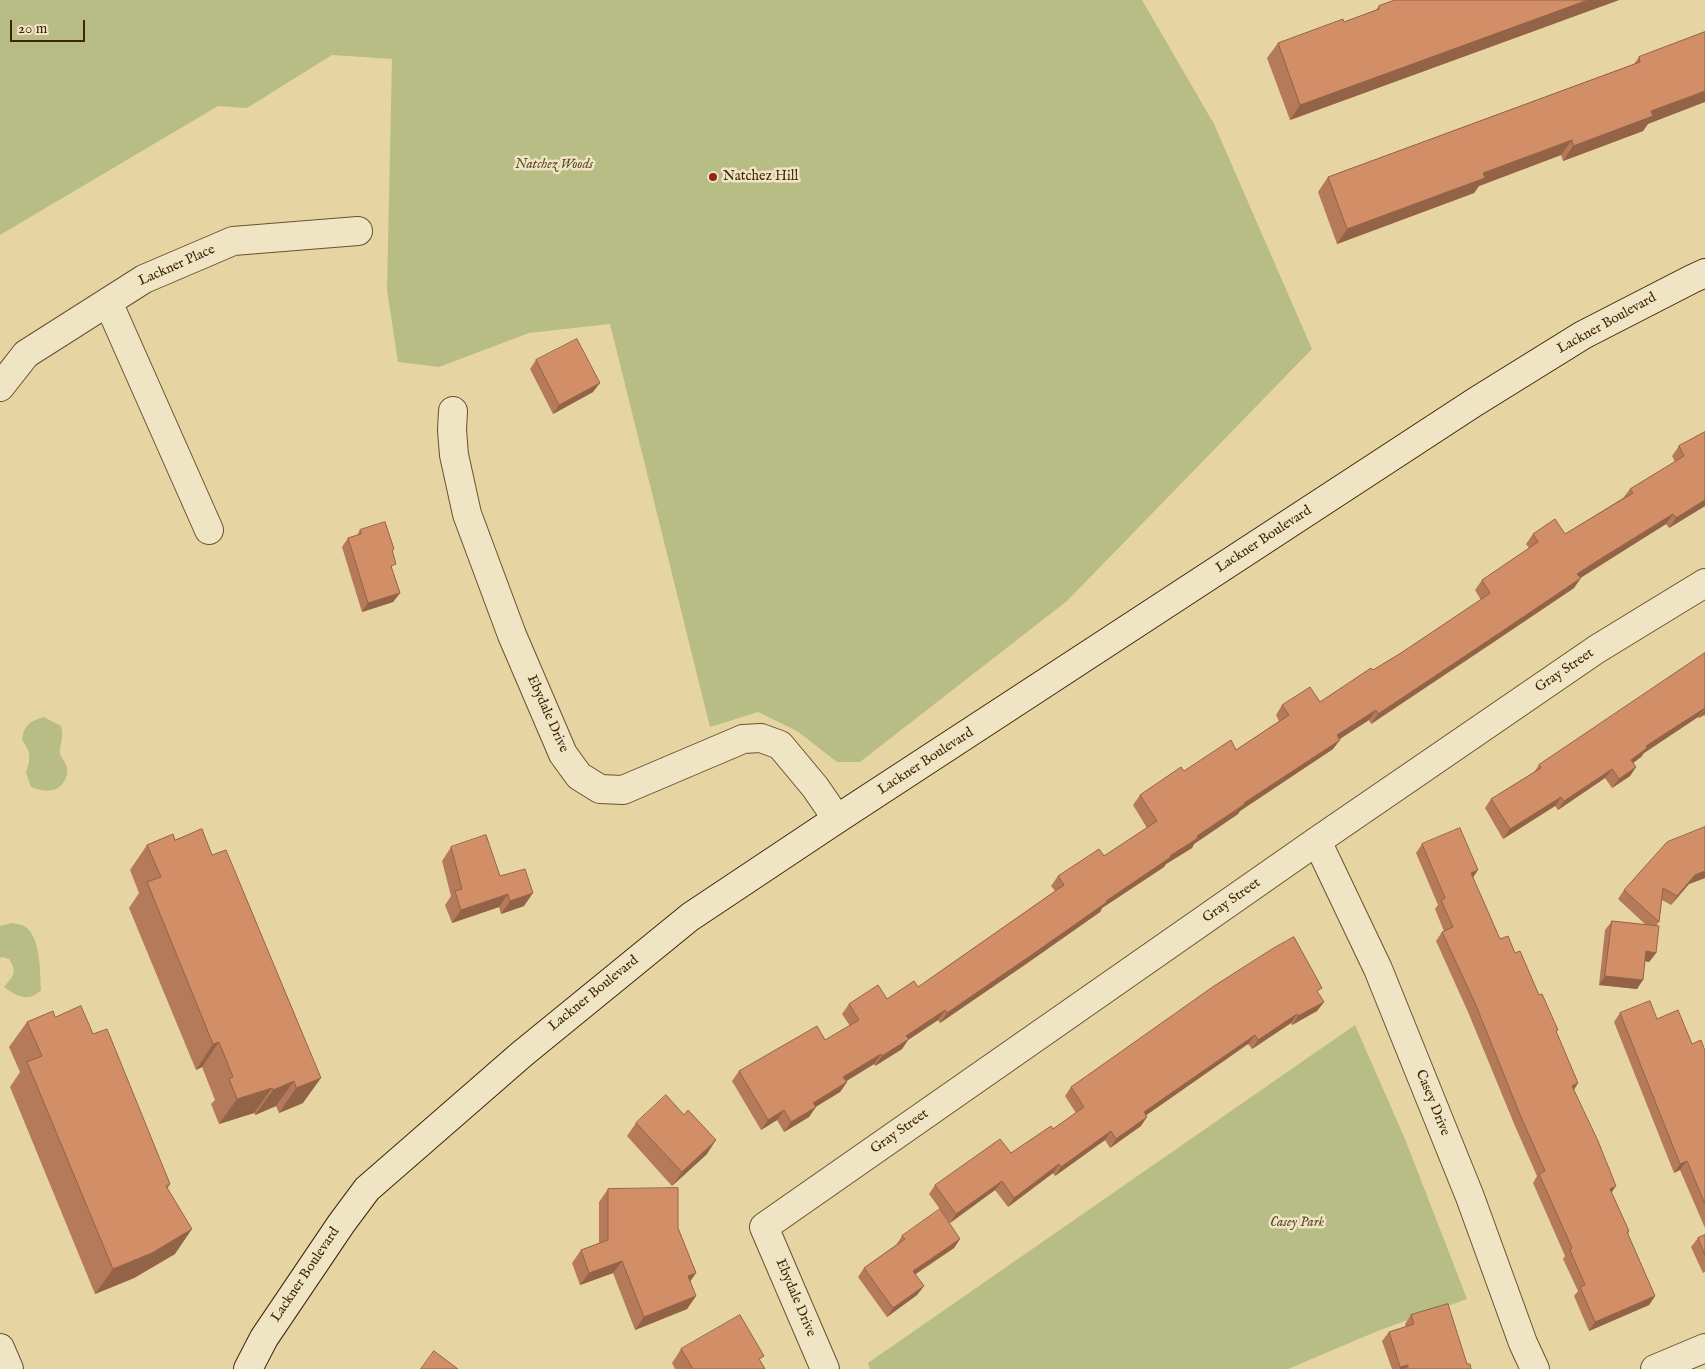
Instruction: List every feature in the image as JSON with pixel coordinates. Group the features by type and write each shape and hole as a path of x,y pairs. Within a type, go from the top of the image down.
{"street":[{"name":"Lackner Place","path":"0,387 26,354 144,279 233,241 358,231"},
{"name":"Lackner Boulevard","path":"248,1369 264,1338 367,1189 522,1054 690,917 1475,402 1583,335 1705,273"},
{"path":"108,302 209,530"},
{"name":"Ebydale Drive","path":"453,411 454,455 467,514 512,635 563,754 579,776 600,789 623,790 743,739 761,738 780,745 815,787 838,819"},
{"name":"Gray Street","path":"764,1227 1317,841 1597,649 1705,583"},
{"name":"Casey Drive","path":"1317,841 1378,969 1470,1197 1523,1343 1535,1369"},
{"name":"Ebydale Drive","path":"764,1227 825,1369"},
{"path":"0,1348 9,1369"},
{"path":"1654,1369 1705,1348"}],"green space":[{"name":"Natchez Woods","path":"0,0 1142,0 1214,124 1312,349 1067,601 860,762 837,762 797,731 758,712 710,727 610,324 529,333 439,367 398,362 387,290 392,59 332,55 247,108 218,106 0,235"},
{"path":"44,717 61,726 60,753 67,770 63,783 56,789 48,791 31,787 26,773 29,752 22,739 28,724"},
{"path":"12,923 23,925 30,931 37,946 41,990 32,996 22,997 4,987 14,971 9,959 0,958 0,926"},
{"name":"Casey Park","path":"1355,1025 1405,1139 1467,1299 1380,1330 1288,1369 870,1369 868,1363"}],"building":[{"path":"1395,0 1588,0 1300,105 1278,43 1343,19 1344,22 1379,9 1379,6"},
{"path":"1705,32 1705,91 1651,111 1653,116 1573,146 1572,140 1483,173 1485,178 1347,229 1328,177 1640,62 1639,57"},
{"path":"577,339 600,383 559,405 536,360"},
{"path":"1705,432 1705,500 1676,518 1673,514 1597,561 1577,574 1581,578 1501,632 1378,714 1376,710 1337,735 1340,740 1244,803 1197,836 1198,838 1033,954 947,1013 945,1010 906,1036 909,1039 843,1077 847,1082 813,1103 816,1107 791,1122 784,1110 768,1120 739,1071 817,1026 825,1040 859,1020 849,1004 878,985 887,999 914,981 918,987 1064,885 1058,876 1099,849 1104,856 1157,821 1140,795 1181,767 1184,771 1231,740 1236,750 1289,715 1282,705 1310,687 1320,702 1371,668 1373,670 1401,653 1489,594 1482,580 1538,542 1533,534 1555,519 1565,534 1633,493 1630,489 1684,456 1679,446"},
{"path":"385,522 394,549 392,550 396,564 391,566 400,593 368,603 348,538 361,534 360,530"},
{"path":"1705,653 1705,708 1646,746 1647,748 1631,760 1636,767 1619,779 1612,769 1564,801 1561,797 1510,829 1491,799 1541,768 1539,765"},
{"path":"1705,827 1705,871 1695,875 1677,896 1663,888 1659,922 1624,890 1667,842"},
{"path":"1460,828 1478,870 1471,873 1500,939 1508,936 1515,953 1520,951 1539,995 1542,994 1558,1030 1556,1031 1578,1083 1572,1086 1598,1141 1616,1186 1610,1189 1655,1296 1595,1322 1580,1287 1585,1285 1570,1250 1572,1248 1539,1174 1545,1171 1475,1003 1442,932 1453,927 1441,900 1445,898 1422,844"},
{"path":"202,829 212,855 226,850 321,1078 296,1088 294,1081 273,1090 272,1088 237,1099 229,1079 233,1077 219,1042 213,1044 147,882 161,877 147,845 173,834 175,840"},
{"path":"486,835 500,876 525,869 533,893 510,901 508,894 461,910 455,891 462,889 451,847"},
{"path":"1612,921 1659,926 1656,953 1646,951 1643,980 1605,976"},
{"path":"1294,937 1322,988 1317,991 1324,1002 1298,1016 1297,1014 1258,1040 1255,1035 1144,1112 1147,1117 1116,1139 1111,1131 1061,1167 1059,1164 1014,1198 1002,1181 956,1214 935,1185 1000,1139 1011,1153 1051,1126 1053,1129 1084,1107 1071,1087 1214,986"},
{"path":"1650,1001 1657,1019 1678,1010 1692,1044 1701,1040 1705,1051 1705,1204 1687,1161 1680,1164 1620,1013"},
{"path":"81,1006 93,1034 107,1029 170,1184 166,1186 192,1229 152,1253 113,1269 27,1062 42,1056 27,1022 53,1011 55,1017"},
{"path":"666,1095 684,1115 688,1110 716,1140 682,1172 636,1123"},
{"path":"678,1188 678,1228 696,1273 688,1276 696,1296 644,1317 622,1261 589,1273 581,1250 608,1240 608,1189"},
{"path":"940,1209 960,1239 913,1271 924,1286 893,1308 864,1268 905,1239 902,1236"},
{"path":"1705,1235 1705,1255 1698,1238"},
{"path":"1448,1304 1467,1364 1470,1364 1471,1369 1408,1369 1408,1365 1400,1367 1389,1332 1414,1324 1411,1315"},
{"path":"740,1315 764,1356 759,1359 765,1369 693,1369 681,1349"},
{"path":"434,1351 458,1369 421,1369"}],"place":[{"name":"Natchez Hill","path":"713,177"}]}
